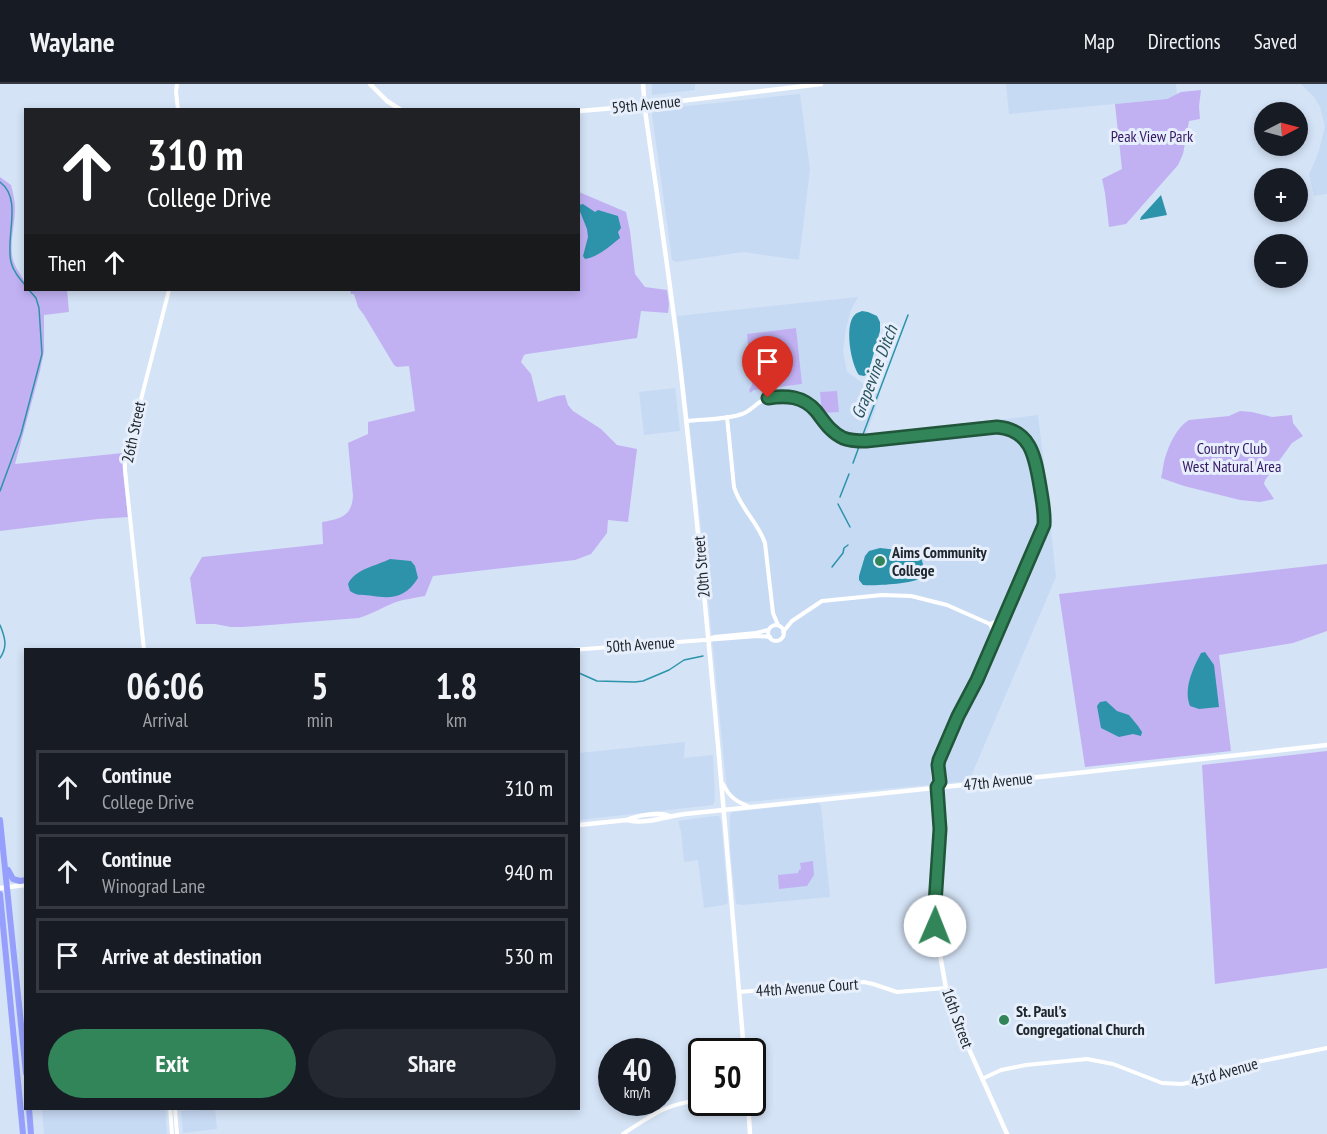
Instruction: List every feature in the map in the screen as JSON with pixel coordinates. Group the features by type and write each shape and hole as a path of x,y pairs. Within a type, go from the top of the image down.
{"highway":[{"path":"0,820 9,873 13,879 24,880"},
{"path":"1,827 4,888 24,1056"},
{"path":"0,894 23,1134"},
{"path":"0,911 4,934"},
{"path":"29,1110 31,1134"}],"main road":[{"path":"370,84 398,108"},
{"name":"20th Street","path":"643,84 686,421 724,809 743,1038"},
{"name":"59th Avenue","path":"580,111 821,84"},
{"name":"47th Avenue","path":"580,825 664,813 670,816 1327,746"},
{"name":"16th Street","path":"937,787 940,829 934,916 946,988 952,1011 1007,1134"},
{"path":"4,888 24,885"},
{"path":"749,1116 750,1134"}],"street":[{"path":"177,84 178,108"},
{"name":"26th Street","path":"144,648 125,462 169,291"},
{"path":"686,421 742,414 768,398 789,396 807,403 834,432 844,438 866,441 1003,427 1022,436 1029,445 1038,473 1044,519 1042,530 977,680 939,760 940,782 937,787"},
{"path":"727,417 734,488 738,498 760,530 765,543 773,613 783,632"},
{"path":"773,613 769,629 770,637 774,640 782,636 792,621 818,602 873,595 911,596 947,604 999,628"},
{"path":"990,624 1004,616"},
{"path":"769,629 792,621"},
{"path":"990,624 995,638"},
{"name":"50th Avenue","path":"708,639 760,633 769,629"},
{"name":"50th Avenue","path":"580,649 708,639 770,637"},
{"path":"721,780 732,798 751,807"},
{"name":"44th Avenue Court","path":"739,992 864,982 897,993 946,988"},
{"name":"43rd Avenue","path":"982,1079 1001,1070 1025,1065 1088,1059 1113,1064 1162,1083 1182,1084 1222,1069 1327,1048"},
{"path":"623,1134 655,1113 688,1101"},
{"path":"170,1110 172,1134"},
{"path":"175,1110 177,1134"}],"shaded area":[{"path":"652,84 695,84 695,90 652,95"},
{"path":"1006,84 1176,84 1177,94 1167,99 1009,114"},
{"path":"1301,84 1327,84 1327,194 1314,196 1309,175 1319,151 1325,126 1320,107"},
{"path":"800,94 810,169 799,260 743,252 676,262 672,260 652,114 655,110"},
{"name":"Aims Community College","path":"858,297 851,310 846,328 843,351 847,372 880,395 866,436 1038,415 1056,577 969,781 747,802 739,800 730,793 726,782 703,545 677,316"},
{"path":"675,388 680,431 644,435 639,392"},
{"path":"685,742 684,758 713,755 715,801 713,805 580,820 580,753"},
{"path":"819,803 830,897 736,904 730,849 730,814"},
{"path":"719,816 721,820 728,903 704,908 698,860 684,862 678,821"},
{"path":"42,1110 165,1110 167,1134 44,1134"},
{"path":"215,1110 217,1129 183,1133 181,1111"}],"green space":[{"name":"Peak View Park","path":"1201,90 1200,119 1189,121 1183,154 1178,165 1126,224 1109,227 1102,179 1122,169 1115,104 1167,99 1181,92"},
{"path":"0,177 11,185 15,208 12,254 14,264 24,282 24,291 67,291 69,312 44,315 44,351 15,464 123,453 128,517 0,531"},
{"path":"580,192 626,212 635,274 645,287 667,290 668,313 641,311 637,338 527,354 521,362 531,374 538,402 565,395 573,411 601,429 617,445 637,449 628,522 608,520 607,533 591,554 575,560 433,576 425,596 396,602 359,618 243,627 196,624 190,578 202,557 323,544 322,522 343,516 352,503 348,443 368,434 368,422 415,411 409,366 394,365 358,307 354,294 351,294 350,291 580,291"},
{"path":"796,328 802,384 754,390 750,393 752,385 747,334"},
{"path":"837,391 839,412 822,413 820,392"},
{"name":"Country Club West Natural Area","path":"1240,411 1272,417 1292,415 1293,423 1303,436 1292,443 1265,480 1264,484 1274,499 1260,502 1240,500 1161,478 1169,447 1177,431 1185,423 1189,420 1229,416"},
{"path":"1327,564 1327,631 1293,643 1219,655 1231,751 1085,767 1059,594"},
{"path":"1327,751 1327,968 1215,984 1202,765"},
{"path":"813,861 814,875 807,886 779,889 778,875 798,873 801,869 800,863"}],"water":[{"path":"1161,195 1167,215 1140,220 1141,217"},
{"path":"583,204 595,212 598,210 618,216 621,228 618,232 620,238 599,254 585,259 583,256 588,237 580,205"},
{"path":"862,311 877,316 880,322 880,331 868,374 864,376 859,375 856,370 849,338 853,317"},
{"path":"880,548 906,551 920,556 923,568 920,577 914,581 900,583 863,585 859,576 865,556 869,551"},
{"path":"390,559 411,561 415,566 418,578 404,593 387,597 358,595 350,591 348,584 356,575 366,568"},
{"path":"1205,652 1214,665 1219,707 1199,709 1190,706 1188,686 1201,653"},
{"path":"1106,701 1117,711 1129,715 1142,732 1141,736 1133,734 1119,737 1101,728 1097,706 1100,702"}],"waterway":[{"path":"0,182 7,189 11,198 11,262 24,283"},
{"path":"0,491 21,434 42,354 39,308 36,298 30,291"},
{"name":"Grapevine Ditch","path":"862,437 908,315"},
{"name":"Grapevine Ditch","path":"853,463 860,444"},
{"name":"Grapevine Ditch","path":"840,497 849,474"},
{"name":"Grapevine Ditch","path":"838,504 850,527"},
{"name":"Grapevine Ditch","path":"832,567 848,545"},
{"path":"0,625 5,642 0,658"},
{"name":"Grapevine Ditch","path":"580,673 597,681 643,681 669,670 684,660 703,656"}],"place":[{"name":"Aims Community College","path":"880,561"},
{"name":"St. Paul's Congregational Church","path":"1004,1020"}],"route":[{"path":"768,398 789,396 807,403 834,432 844,438 866,441 1003,427 1018,434 1026,441 1033,454 1038,473 1044,525 977,680 939,760 940,782 937,787 940,829 935,926"}]}
